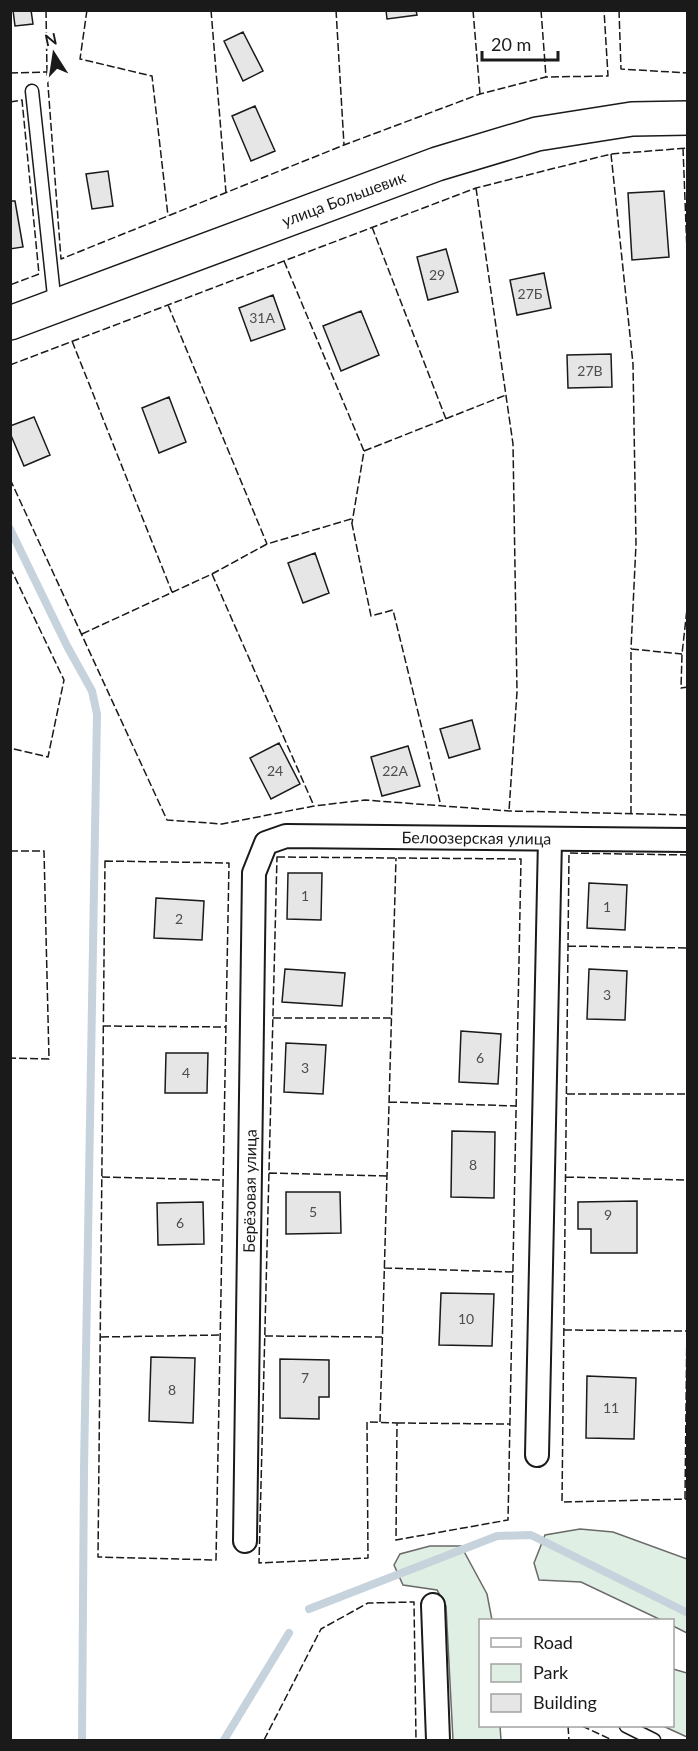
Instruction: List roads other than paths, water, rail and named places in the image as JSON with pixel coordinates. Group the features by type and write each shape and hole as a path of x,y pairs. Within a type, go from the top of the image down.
{"main road":[{"name":"улица Большевик","path":"10,323 437,164 537,134 632,119 687,118"}],"street":[{"name":"Белоозерская улица","path":"266,843 286,836 687,840"},
{"path":"537,1455 550,839"},
{"name":"Берёзовая улица","path":"245,1541 254,873 266,843"},
{"path":"433,1605 438,1740"}],"lane":[{"path":"32,91 56,306"},
{"path":"630,1727 654,1740"}],"waterway":[{"path":"10,529 67,646 92,691 97,714 84,1469 82,1740"},
{"path":"309,1609 497,1536 531,1535 688,1613"},
{"path":"224,1740 289,1633"}]}
